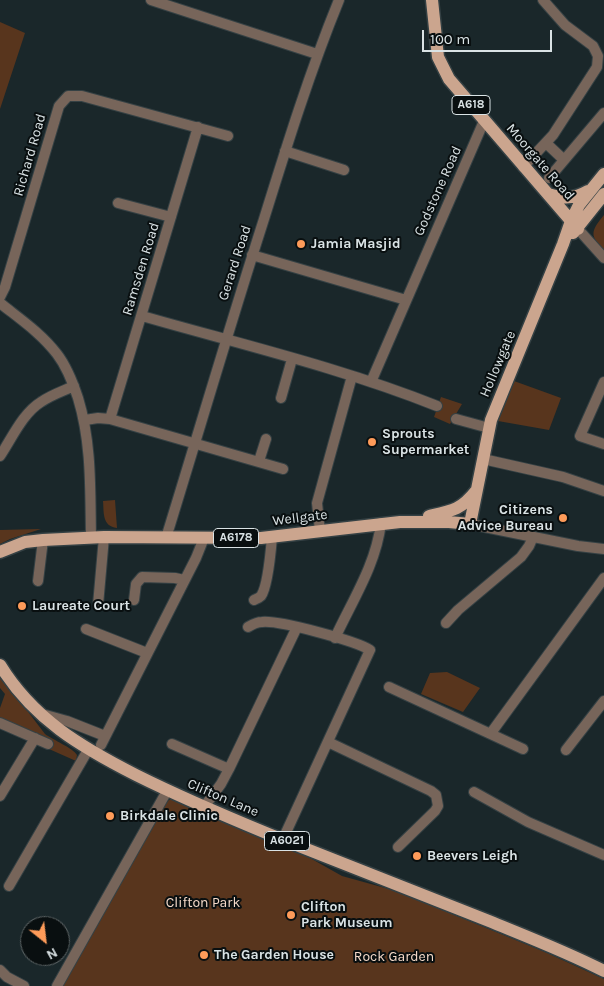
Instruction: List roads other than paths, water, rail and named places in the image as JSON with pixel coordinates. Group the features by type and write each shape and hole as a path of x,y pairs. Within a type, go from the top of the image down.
{"main road":[{"name":"Moorgate Road","path":"432,0 436,47 442,68 484,121 574,225"},
{"name":"Hollowgate","path":"470,524 489,428 563,244 574,225 579,205 598,191 604,174"},
{"path":"547,193 566,198 598,191"},
{"name":"A6178","path":"400,522 458,509 468,502 478,489"},
{"name":"Wellgate","path":"0,552 25,542 43,540 272,537 400,522 470,524"},
{"name":"Clifton Lane","path":"0,664 18,690 38,712 88,750 167,791 283,840 569,953 604,971"}],"street":[{"name":"Gerard Road","path":"166,538 285,151 317,54 339,0"},
{"path":"523,167 553,135 597,67 598,56 593,46 565,25 543,0"},
{"path":"158,1 317,54"},
{"name":"Richard Road","path":"0,297 5,288 59,106 68,96 82,96 228,136"},
{"path":"549,178 604,113"},
{"name":"Godstone Road","path":"371,382 484,121"},
{"name":"Ramsden Road","path":"110,419 198,128"},
{"path":"546,143 564,160"},
{"path":"285,151 344,170"},
{"path":"118,203 171,217"},
{"name":"Moorgate Road","path":"574,225 604,258"},
{"path":"252,255 406,300"},
{"path":"0,303 46,341 58,356 74,386 84,420 90,458 97,538 98,605"},
{"path":"142,316 352,376 437,406"},
{"path":"281,398 292,359"},
{"path":"320,531 317,503 352,376"},
{"path":"604,382 580,436 604,444"},
{"path":"0,456 25,417 34,407 53,395 74,386"},
{"path":"84,420 110,419 283,469"},
{"path":"456,419 489,428"},
{"path":"258,461 266,440"},
{"path":"483,459 563,477 604,491"},
{"path":"335,638 371,562 379,539 381,524"},
{"name":"Wellgate","path":"470,524 578,546 604,549"},
{"path":"254,600 261,595 264,585 272,537"},
{"path":"446,624 465,604 522,557 533,537"},
{"path":"38,712 67,721 103,740 204,538"},
{"path":"38,581 43,540"},
{"path":"134,600 136,584 142,577 184,580"},
{"path":"491,733 604,578"},
{"path":"248,627 262,622 273,622 369,648 370,652 283,840"},
{"path":"204,807 221,784 229,769 297,627"},
{"path":"86,629 147,653"},
{"path":"389,687 523,749"},
{"path":"566,750 604,700"},
{"path":"0,723 48,744"},
{"path":"0,796 35,738"},
{"path":"328,742 431,791 437,798 438,806 435,811 398,847"},
{"path":"172,744 229,769"},
{"path":"9,886 88,750"},
{"path":"57,986 167,791"},
{"path":"474,792 539,827 604,855"},
{"path":"0,970 7,977 24,986"}],"place":[{"name":"Jamia Masjid","path":"301,244"},
{"name":"Sprouts Supermarket","path":"372,442"},
{"name":"Citizens Advice Bureau","path":"563,518"},
{"name":"Laureate Court","path":"22,606"},
{"name":"Birkdale Clinic","path":"110,816"},
{"name":"Beevers Leigh","path":"417,856"},
{"name":"Clifton Park Museum","path":"291,915"},
{"name":"The Garden House","path":"204,955"}],"park label":[{"name":"Clifton Park","path":"203,903"},
{"name":"Rock Garden","path":"394,957"}]}
